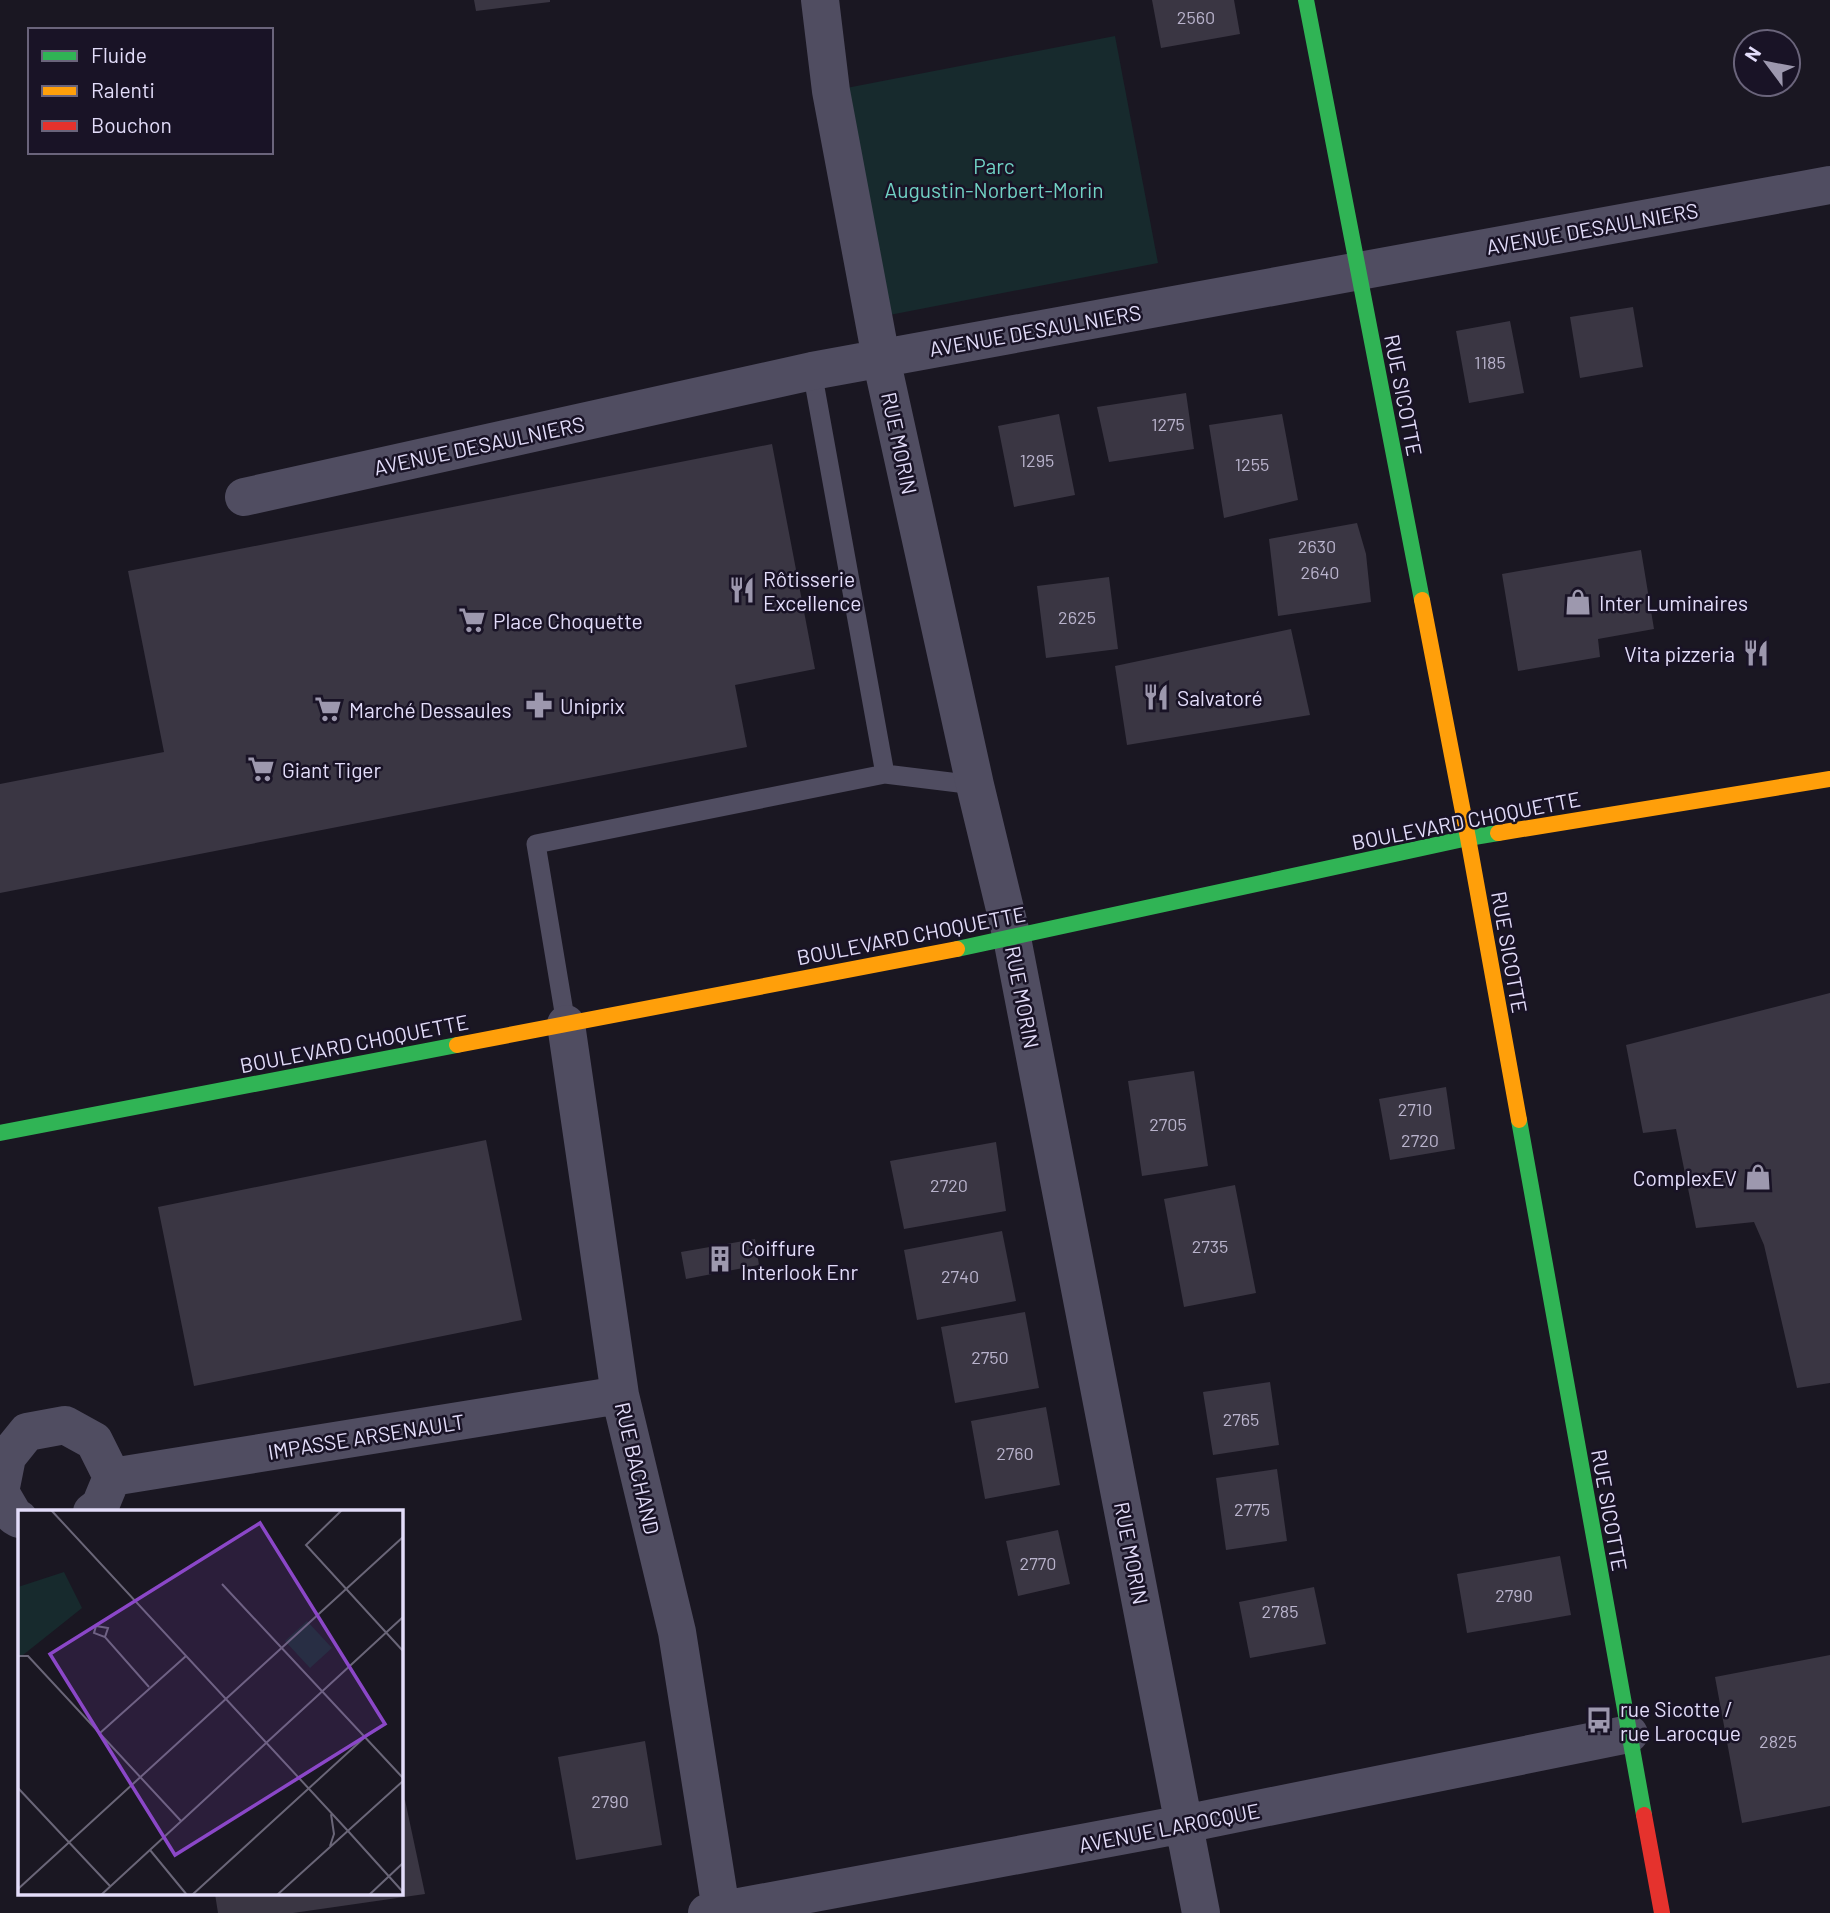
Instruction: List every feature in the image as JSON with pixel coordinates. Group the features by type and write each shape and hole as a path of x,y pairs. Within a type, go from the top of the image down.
{"street":[{"name":"RUE MORIN","path":"820,0 831,91 881,358 975,785 1012,938 1201,1913"},
{"name":"RUE SICOTTE","path":"1306,0 1468,838 1662,1913"},
{"name":"AVENUE DESAULNIERS","path":"244,497 813,371 1830,185"},
{"name":"BOULEVARD CHOQUETTE","path":"0,1133 1012,938 1468,838 1830,779"},
{"name":"RUE BACHAND","path":"566,1024 620,1395 677,1632 714,1912"},
{"name":"IMPASSE ARSENAULT","path":"111,1477 620,1395"},
{"path":"18,1518 0,1492 7,1457 27,1432 65,1425 94,1441 111,1477 100,1506 95,1510"},
{"name":"AVENUE LAROCQUE","path":"714,1912 1184,1824 1629,1734"}],"lane":[{"path":"813,371 885,774"},
{"path":"566,1024 536,844 885,774 975,785"}],"green space":[{"name":"Parc Augustin-Norbert-Morin","path":"1115,36 1158,263 874,318 831,91"}],"building":[{"path":"474,0 550,0 550,2 476,11"},
{"path":"1152,0 1234,0 1240,34 1161,48"},
{"path":"1633,307 1643,367 1580,378 1570,317"},
{"path":"1510,321 1524,393 1469,403 1456,331"},
{"path":"1186,393 1194,449 1109,462 1097,407"},
{"path":"1059,414 1075,495 1014,507 998,426"},
{"path":"1282,414 1298,500 1224,518 1209,425"},
{"name":"Place Choquette","path":"772,444 815,669 735,685 747,747 0,893 0,784 164,752 128,571"},
{"path":"1357,523 1366,554 1371,602 1278,616 1269,539"},
{"name":"Inter Luminaires","path":"1641,550 1654,629 1598,639 1600,657 1518,671 1502,574"},
{"path":"1109,577 1118,649 1046,658 1037,586"},
{"path":"1291,629 1310,715 1127,745 1115,666"},
{"name":"ComplexEV","path":"1830,993 1830,1383 1797,1388 1764,1245 1754,1222 1696,1228 1676,1129 1643,1133 1626,1045"},
{"path":"1194,1071 1208,1166 1142,1176 1128,1081"},
{"path":"1446,1087 1455,1149 1390,1160 1379,1099"},
{"path":"486,1140 522,1320 194,1386 158,1207"},
{"path":"996,1142 1006,1211 904,1229 890,1161"},
{"path":"1235,1185 1256,1293 1184,1307 1164,1199"},
{"path":"1002,1231 1016,1301 917,1320 904,1250"},
{"name":"Coiffure Interlook Enr","path":"755,1239 759,1265 686,1279 681,1252"},
{"path":"1025,1312 1039,1388 955,1403 941,1327"},
{"path":"1270,1382 1279,1445 1213,1455 1203,1392"},
{"path":"1046,1407 1060,1485 985,1499 971,1421"},
{"path":"1277,1469 1287,1541 1226,1550 1216,1478"},
{"path":"1058,1530 1070,1584 1018,1596 1006,1541"},
{"path":"1560,1556 1571,1615 1467,1633 1457,1574"},
{"path":"1314,1587 1326,1644 1250,1658 1239,1602"},
{"path":"1830,1655 1830,1806 1742,1823 1715,1677"},
{"path":"645,1741 662,1845 576,1860 558,1757"},
{"path":"405,1800 425,1894 293,1913 218,1913 215,1896 402,1896 402,1801"}],"traffic: fast":[{"path":"1306,0 1422,600"},
{"path":"957,949 1498,833"},
{"path":"0,1133 457,1045"},
{"path":"1519,1120 1644,1815"}],"traffic: slow":[{"path":"1422,600 1519,1120"},
{"path":"1498,833 1830,779"},
{"path":"457,1045 957,949"}],"traffic: jam":[{"path":"1644,1815 1662,1913"}],"place":[{"name":"Rôtisserie Excellence","path":"742,590"},
{"name":"Inter Luminaires","path":"1578,602"},
{"name":"Place Choquette","path":"472,620"},
{"name":"Vita pizzeria","path":"1756,653"},
{"name":"Salvatoré","path":"1156,697"},
{"name":"Uniprix","path":"539,705"},
{"name":"Marché Dessaules","path":"328,709"},
{"name":"Giant Tiger","path":"261,769"},
{"name":"ComplexEV","path":"1758,1177"},
{"name":"Coiffure Interlook Enr","path":"720,1259"},
{"name":"rue Sicotte / rue Larocque","path":"1599,1720"}]}
